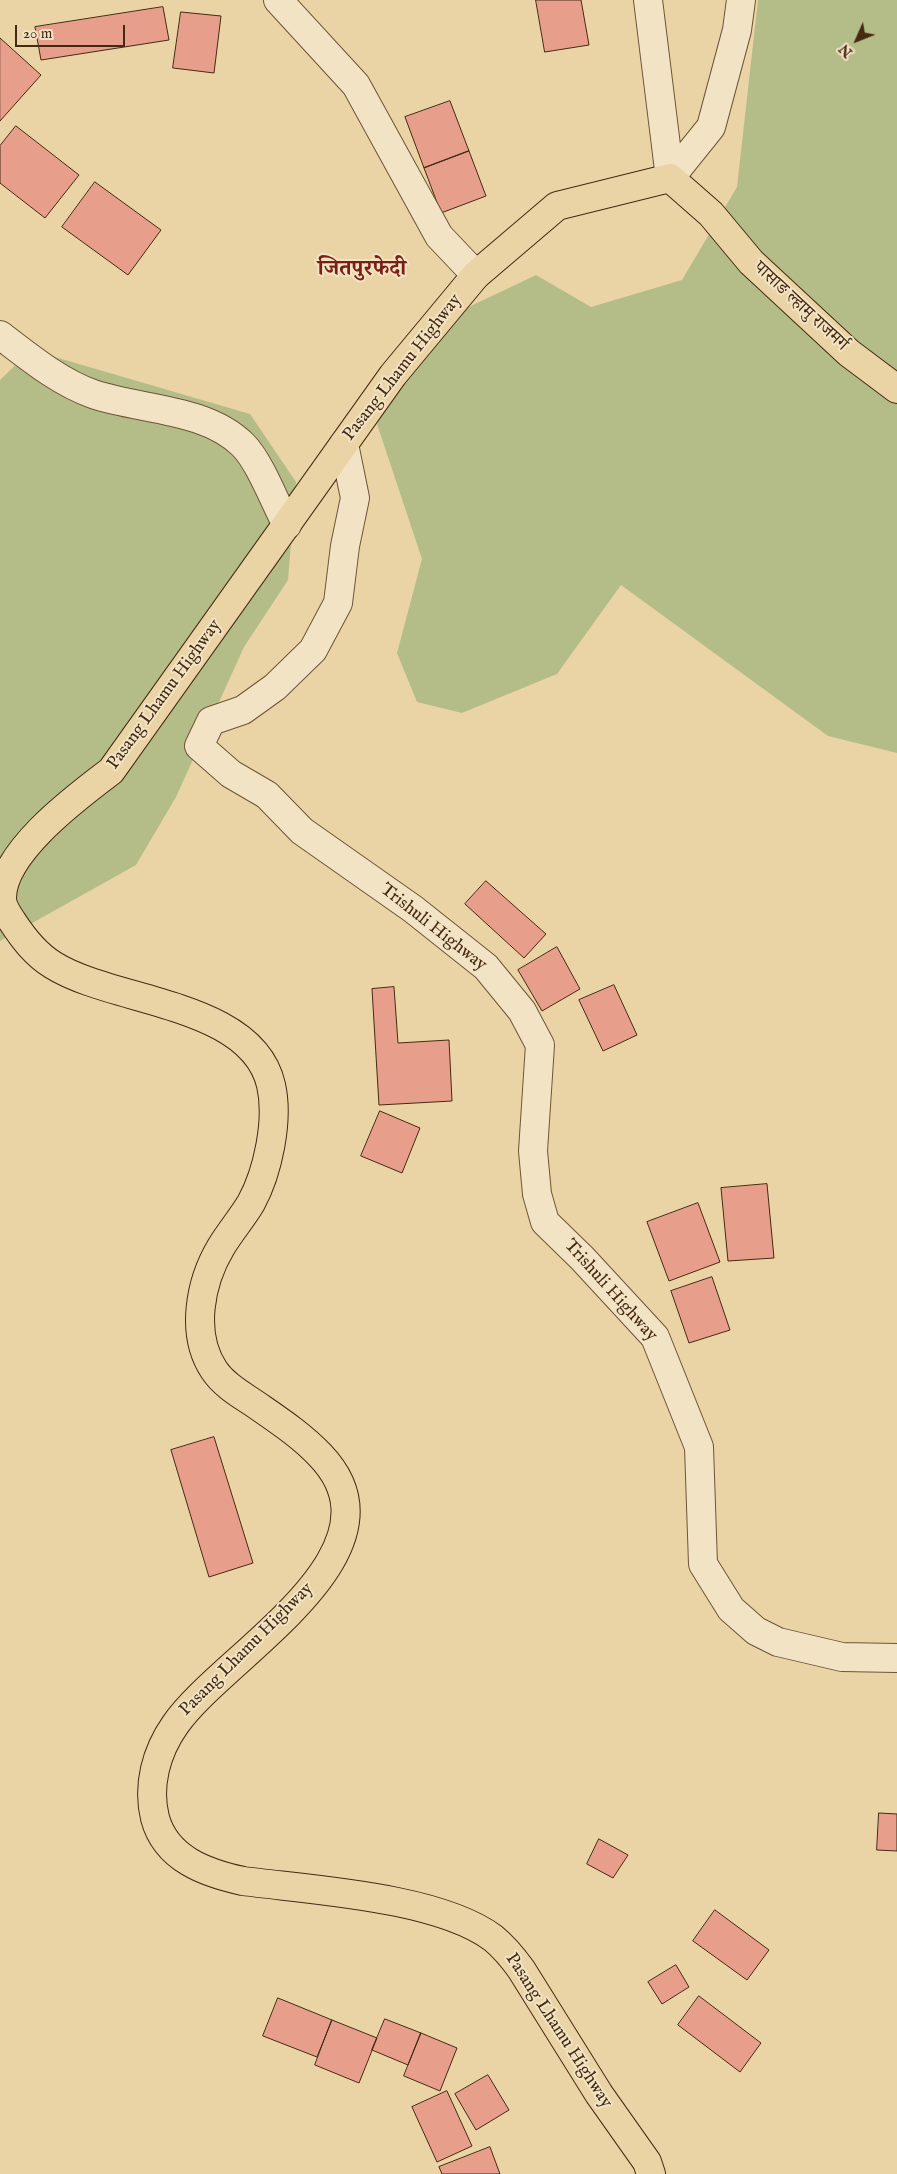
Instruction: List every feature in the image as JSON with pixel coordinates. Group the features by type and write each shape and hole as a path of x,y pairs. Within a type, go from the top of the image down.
{"main road":[{"name":"Pasang Lhamu Highway","path":"652,2174 646,2162 599,2094 521,1969 509,1953 493,1938 455,1918 410,1905 243,1881 216,1875 194,1866 177,1853 161,1831 153,1806 154,1771 167,1737 188,1708 266,1635 312,1586 335,1554 342,1538 346,1510 345,1496 335,1476 315,1450 292,1429 224,1382 208,1358 203,1345 200,1316 208,1274 220,1249 251,1202 268,1159 272,1133 273,1101 271,1084 257,1056 234,1035 204,1018 84,980 53,965 36,952 21,936 7,913 2,900 7,872 16,857 40,828 69,802 111,772 393,376 476,275 558,206 670,178"},
{"name":"पासाङ ल्हामु राजमर्ग","path":"670,178 712,214 751,262 849,353 897,389"}],"street":[{"path":"278,0 356,85 439,236 476,275"},
{"path":"648,0 670,178"},
{"path":"670,178 711,128 736,30 741,0"},
{"path":"0,335 77,388 96,395 205,422 233,436 252,455 287,525"},
{"name":"Trishuli Highway","path":"344,444 355,498 345,546 338,603 313,650 275,686 243,710 211,721 199,746 231,774 267,795 302,831 413,909 486,967 522,1011 540,1045 533,1151 537,1194 545,1222 582,1258 656,1337 699,1447 703,1564 731,1609 756,1631 778,1642 842,1657 897,1658"}],"green space":[{"path":"758,0 897,0 897,753 828,736 621,585 557,674 462,713 417,702 397,653 422,559 377,424 414,333 536,275 591,307 682,280 737,187"},
{"path":"31,350 250,414 296,482 288,580 244,647 176,797 136,865 0,941 0,380"}],"building":[{"path":"536,0 581,0 589,45 545,52"},
{"path":"163,7 169,40 41,60 35,27"},
{"path":"181,12 221,16 214,73 173,68"},
{"path":"0,38 41,75 0,121"},
{"path":"450,101 469,151 424,168 405,117"},
{"path":"16,126 79,175 45,218 0,183 0,146"},
{"path":"469,151 486,196 441,213 424,168"},
{"path":"95,182 161,230 128,275 62,227"},
{"path":"486,881 546,934 524,958 465,904"},
{"path":"557,947 580,989 542,1011 518,970"},
{"path":"614,985 637,1035 603,1051 579,1000"},
{"path":"394,987 398,1043 449,1040 452,1101 379,1105 372,989"},
{"path":"380,1111 420,1128 402,1173 361,1156"},
{"path":"767,1184 774,1258 728,1261 721,1188"},
{"path":"698,1203 720,1262 669,1281 647,1222"},
{"path":"712,1277 730,1330 689,1343 671,1291"},
{"path":"214,1437 253,1563 209,1577 171,1450"},
{"path":"879,1813 897,1814 897,1851 877,1850"},
{"path":"599,1839 628,1855 613,1878 587,1864"},
{"path":"715,1910 769,1950 747,1980 693,1941"},
{"path":"676,1965 689,1987 662,2004 648,1982"},
{"path":"699,1996 761,2043 740,2072 678,2025"},
{"path":"278,1998 332,2020 317,2057 263,2036"},
{"path":"385,2019 421,2033 408,2065 372,2050"},
{"path":"332,2020 377,2038 359,2083 315,2065"},
{"path":"421,2033 457,2048 440,2091 404,2076"},
{"path":"488,2075 509,2110 476,2130 455,2094"},
{"path":"447,2091 472,2146 437,2162 412,2107"},
{"path":"490,2147 500,2174 442,2174 439,2167"}],"district":[{"name":"जितपुरफेदी","path":"362,270"}]}
